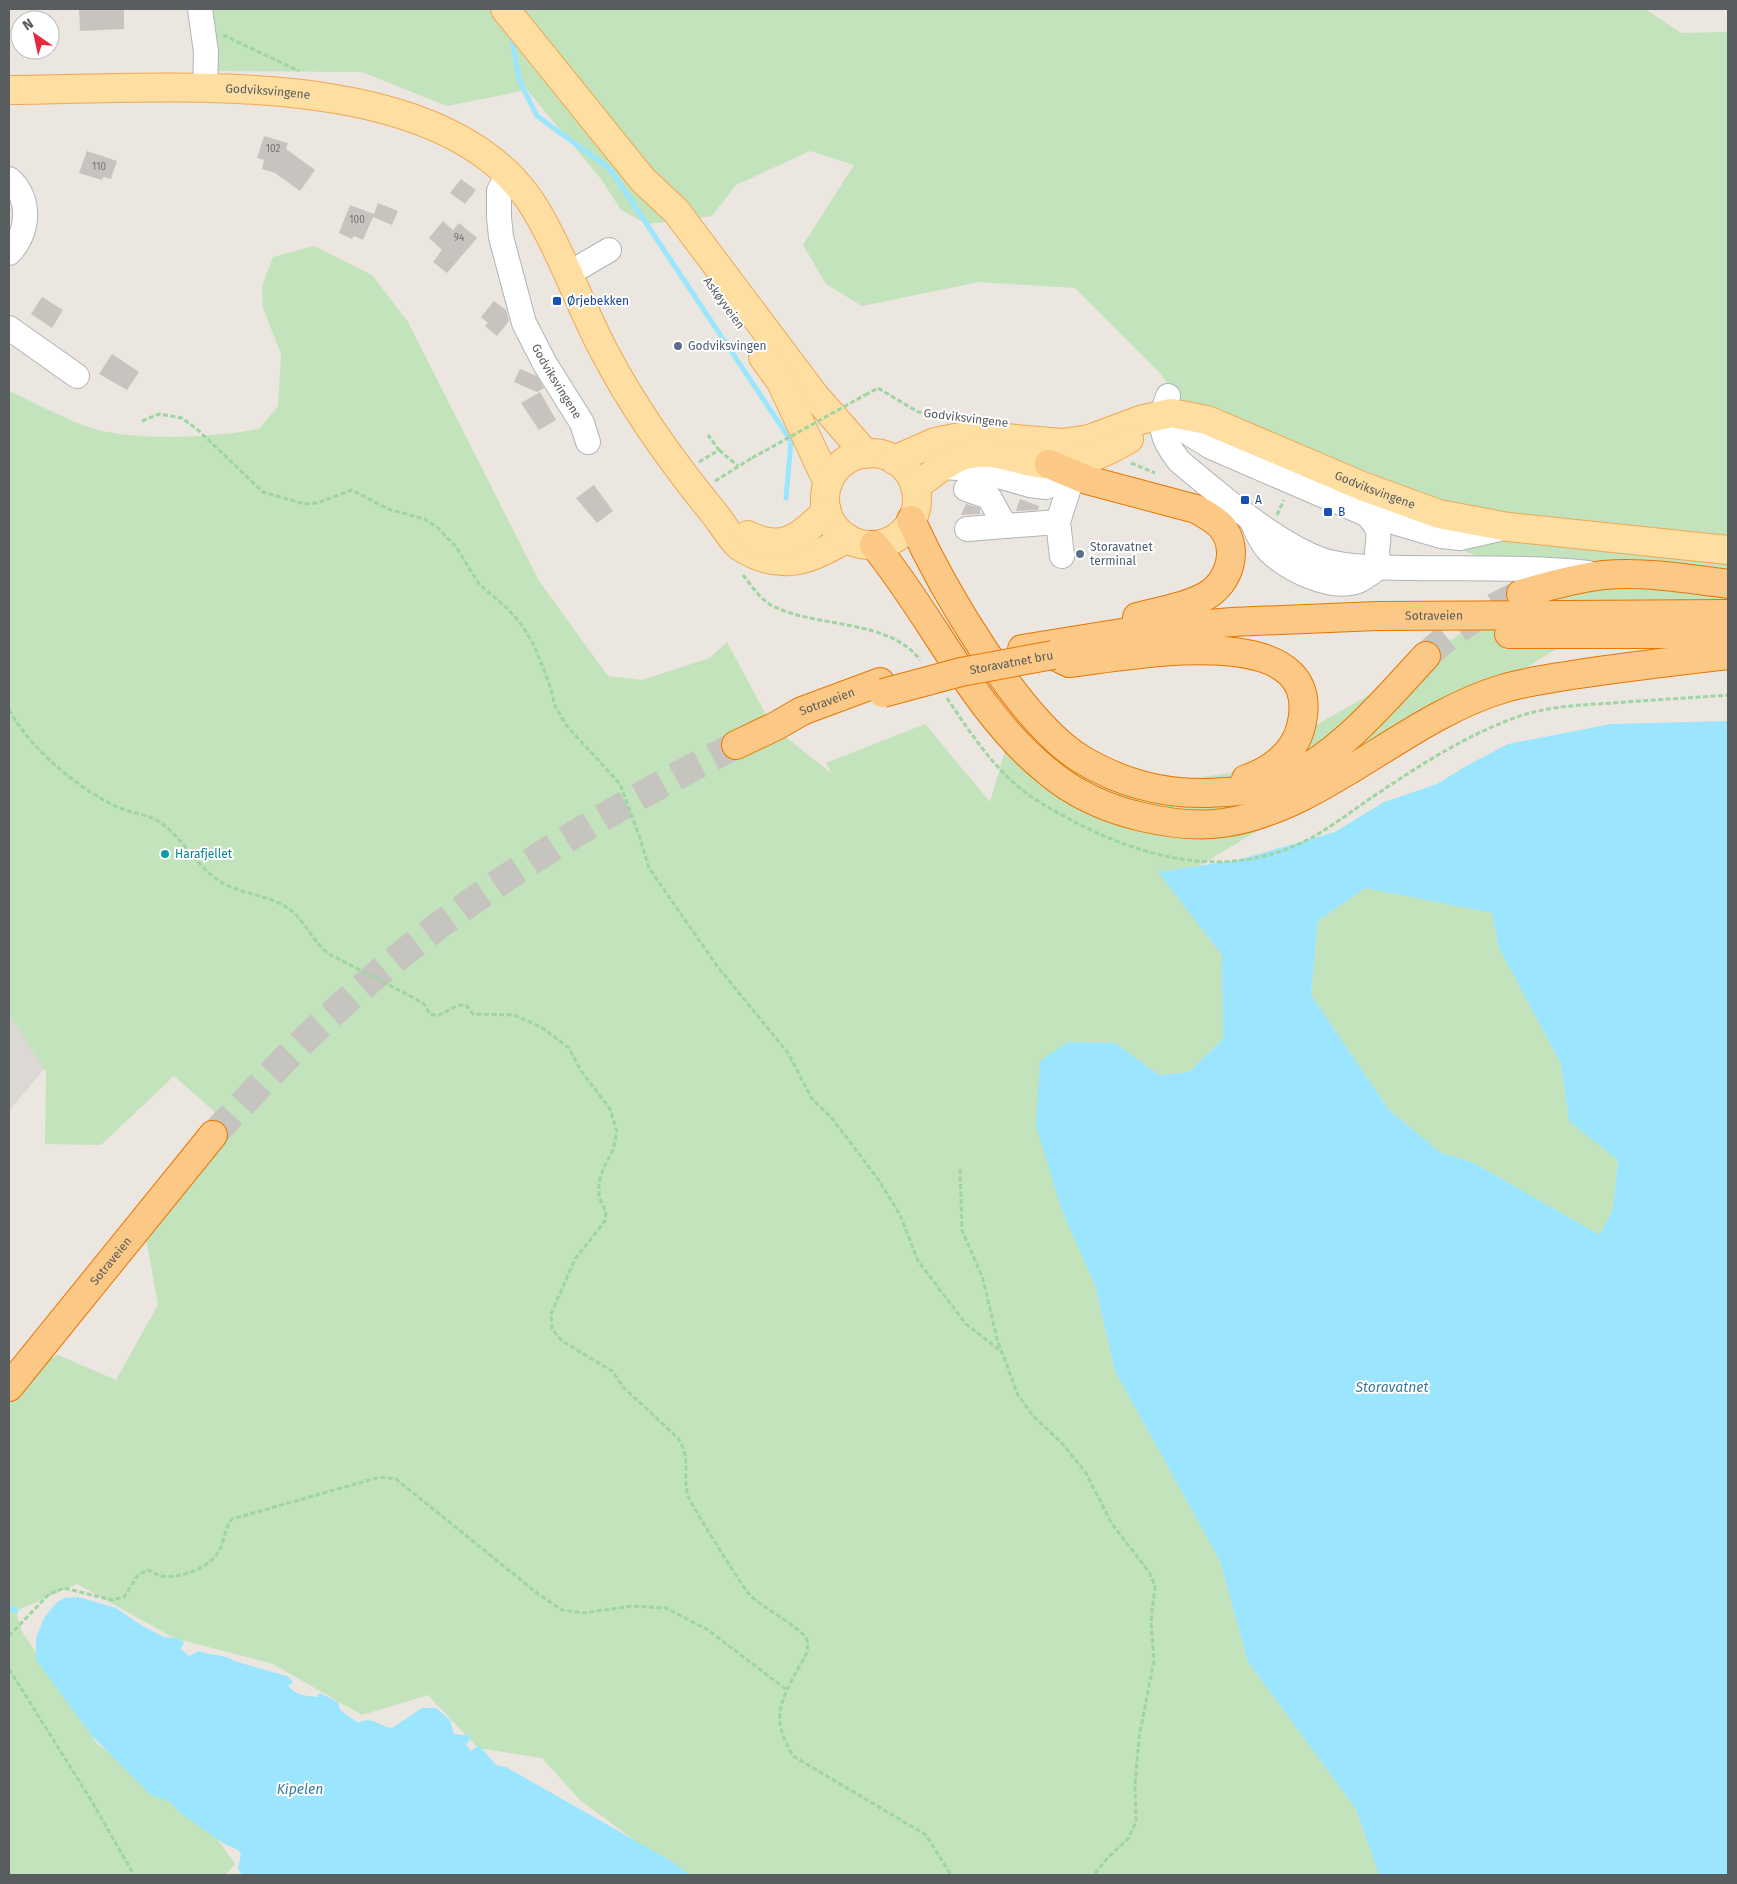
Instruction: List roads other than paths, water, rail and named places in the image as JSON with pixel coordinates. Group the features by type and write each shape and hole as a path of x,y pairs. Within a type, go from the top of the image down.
{"highway":[{"path":"1064,464 1196,509 1212,518 1222,528 1231,545 1231,559 1226,573 1217,588 1208,595 1168,609 1140,637"},
{"path":"911,520 947,589 971,628 1022,701 1044,727 1080,758 1104,771 1154,789 1196,793 1236,792 1260,788 1284,780 1321,760 1352,733 1426,656"},
{"path":"874,545 986,704 1023,749 1067,786 1100,804 1126,813 1156,820 1189,824 1222,823 1253,816 1281,806 1314,789 1426,722 1466,702 1502,689 1590,672 1728,655"},
{"path":"1521,594 1556,584 1606,575 1676,577 1728,584"},
{"name":"Sotraveien","path":"1628,624 1728,614"},
{"name":"Sotraveien","path":"1140,637 1232,622 1377,616 1628,624 1728,634"},
{"path":"1140,637 1214,650 1254,654 1277,664 1290,674 1303,699 1303,719 1297,739 1276,764 1261,774 1196,793"},
{"name":"Storavatnet bru","path":"881,688 1010,650 1140,637"},
{"name":"Storavatnet bru","path":"881,688 1053,655 1069,663 1140,637"},
{"name":"Sotraveien","path":"736,745 776,726 803,722 881,688"},
{"name":"Sotraveien","path":"9,1387 213,1135"}],"main road":[{"name":"Askøyveien","path":"505,9 643,180 676,211 815,396 866,454"},
{"name":"Godviksvingene","path":"9,90 205,89 292,92 335,98 387,110 430,125 465,141 494,163 534,207 604,352 638,411 666,454 739,546 749,553 774,562 800,561 813,557 847,538"},
{"name":"Askøyveien","path":"643,180 664,219 781,382 828,483"},
{"name":"Godviksvingene","path":"915,487 953,459 970,454 992,453 1064,464 1090,460 1136,434 1164,406 1171,414 1207,420 1404,503 1439,514 1508,528 1728,550"},
{"name":"Godviksvingene","path":"894,460 935,442 970,434 1064,464"},
{"path":"876,454 894,460 907,471 915,487 916,498 911,520 896,538 874,545 865,545 847,538 834,527 826,511 828,483 839,466 856,456 876,454"},
{"name":"Godviksvingene","path":"714,513 736,529 762,542 776,544 788,541 804,532 826,511"}],"street":[{"path":"201,17 206,52 205,89"},
{"name":"Godviksvingene","path":"507,176 499,191 499,218 524,323 545,364 582,423 588,442"},
{"path":"9,179 16,185 26,215 23,233 17,245 9,253"},
{"path":"568,274 609,250"},
{"path":"9,328 77,376"},
{"path":"1164,406 1164,438 1179,461 1259,515 1300,551 1321,559 1343,564 1380,567 1547,569 1606,575"},
{"name":"Godviksvingene","path":"1164,406 1211,447 1366,514 1441,536 1460,538 1508,528"},
{"path":"1062,556 1058,522 1064,464"},
{"path":"966,488 989,497 1005,526"},
{"path":"1366,514 1379,530 1378,563 1380,567"},
{"path":"967,529 1058,522"}],"water":[{"name":"Storavatnet","path":"1728,721 1728,1875 1379,1875 1356,1809 1248,1662 1220,1561 1115,1371 1095,1285 1062,1211 1036,1126 1040,1061 1068,1042 1115,1043 1159,1075 1189,1072 1223,1039 1222,955 1158,872 1238,860 1335,832 1384,802 1437,784 1508,744 1611,724","holes":["1365,888 1492,913 1499,948 1561,1064 1569,1121 1618,1160 1613,1209 1600,1235 1472,1162 1441,1153 1389,1110 1311,995 1318,921"]},
{"name":"Kipelen","path":"78,1597 116,1608 141,1625 164,1637 177,1638 184,1642 181,1649 189,1656 199,1651 227,1657 234,1661 287,1676 293,1682 288,1686 294,1691 317,1697 320,1693 338,1702 340,1710 358,1723 367,1720 392,1728 422,1708 436,1708 450,1720 454,1734 472,1736 466,1745 471,1751 479,1745 496,1765 506,1767 671,1861 690,1875 242,1875 238,1868 241,1854 238,1850 223,1843 180,1813 170,1802 151,1795 92,1736 36,1660 36,1638 44,1618 56,1603 64,1598"}],"waterway":[{"path":"511,34 519,80 537,116 610,169 791,441 786,498"},
{"path":"9,1607 16,1611"}],"tunnel":[{"path":"1426,656 1471,620 1521,594"},
{"path":"213,1135 316,1028 378,974 426,936 475,900 576,833 736,745"}],"place":[{"name":"Ørjebekken","path":"557,301"},
{"name":"Godviksvingen","path":"678,346"},
{"name":"A","path":"1245,500"},
{"name":"B","path":"1328,512"},
{"name":"Storavatnet terminal","path":"1080,554"},
{"name":"Harafjellet","path":"165,854"}]}
